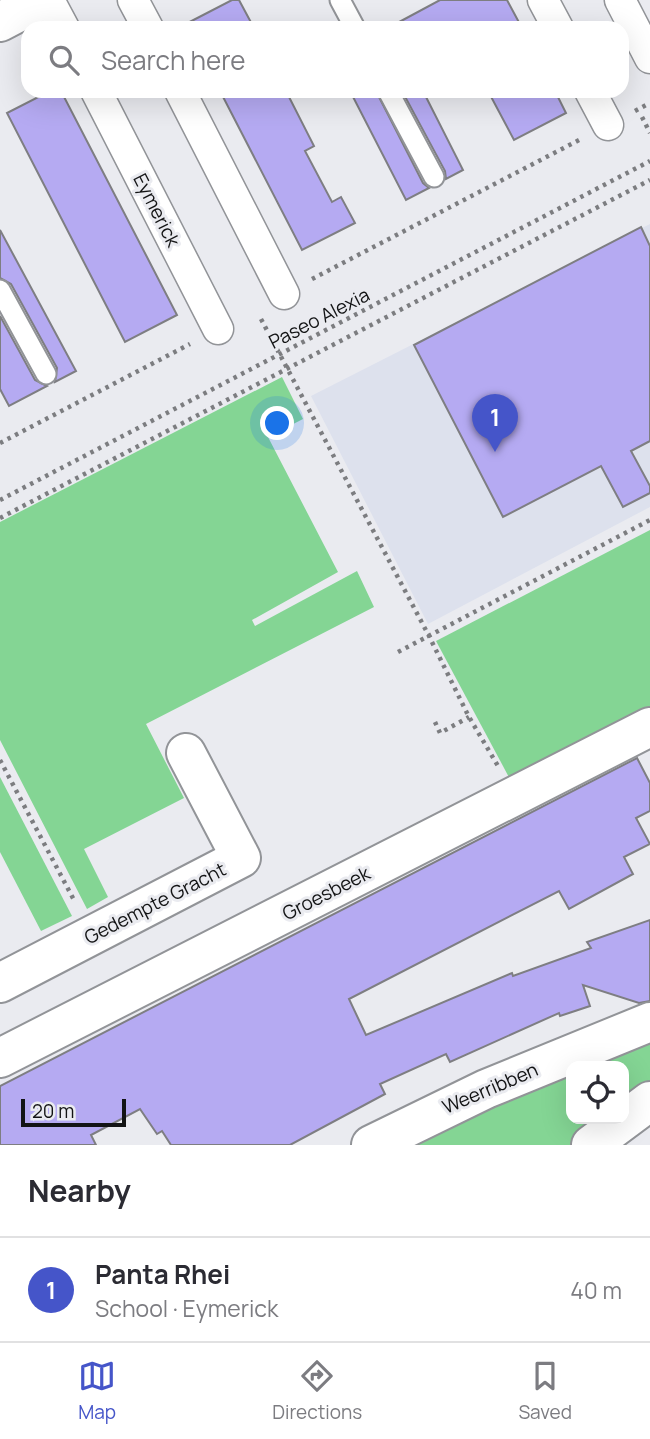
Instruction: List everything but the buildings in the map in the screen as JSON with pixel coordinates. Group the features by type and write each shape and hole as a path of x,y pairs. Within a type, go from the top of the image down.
{"street":[{"path":"0,22 42,0"},
{"path":"50,0 60,21"},
{"path":"133,0 144,21"},
{"path":"543,0 554,21"},
{"path":"620,0 650,58"},
{"name":"Eymerick","path":"100,98 218,329"},
{"path":"184,98 284,294"},
{"path":"594,98 608,125"},
{"name":"Groesbeek","path":"0,1058 650,727"},
{"name":"Gedempte Gracht","path":"0,983 242,858 186,753"},
{"name":"Weerribben","path":"371,1145 486,1089 650,1022"},
{"path":"591,1145 650,1101"}],"lane":[{"path":"340,0 351,21"},
{"path":"392,98 434,177"},
{"path":"0,290 46,374"}],"path":[{"path":"515,796 469,717 256,309 650,103"},
{"path":"639,109 650,133"},
{"name":"Paseo Alexia","path":"0,500 650,162"},
{"path":"0,518 650,180"},
{"path":"0,443 218,329"},
{"path":"398,652 650,520"},
{"path":"435,722 440,733 469,717"},
{"path":"0,760 92,935"}],"shaded area":[{"path":"650,224 650,507 428,624 311,396"}],"green space":[{"path":"282,377 303,419 268,437 338,572 252,620 255,626 357,571 374,607 146,724 184,798 84,849 108,897 87,909 0,740 0,522"},
{"path":"650,530 650,707 511,781 436,641"},
{"path":"0,777 72,916 41,931 0,852"},
{"path":"650,1032 650,1086 629,1101 629,1061 583,1061"},
{"path":"566,1068 566,1124 599,1124 571,1145 387,1145"}],"place":[{"name":"Panta Rhei","path":"495,452"}]}
